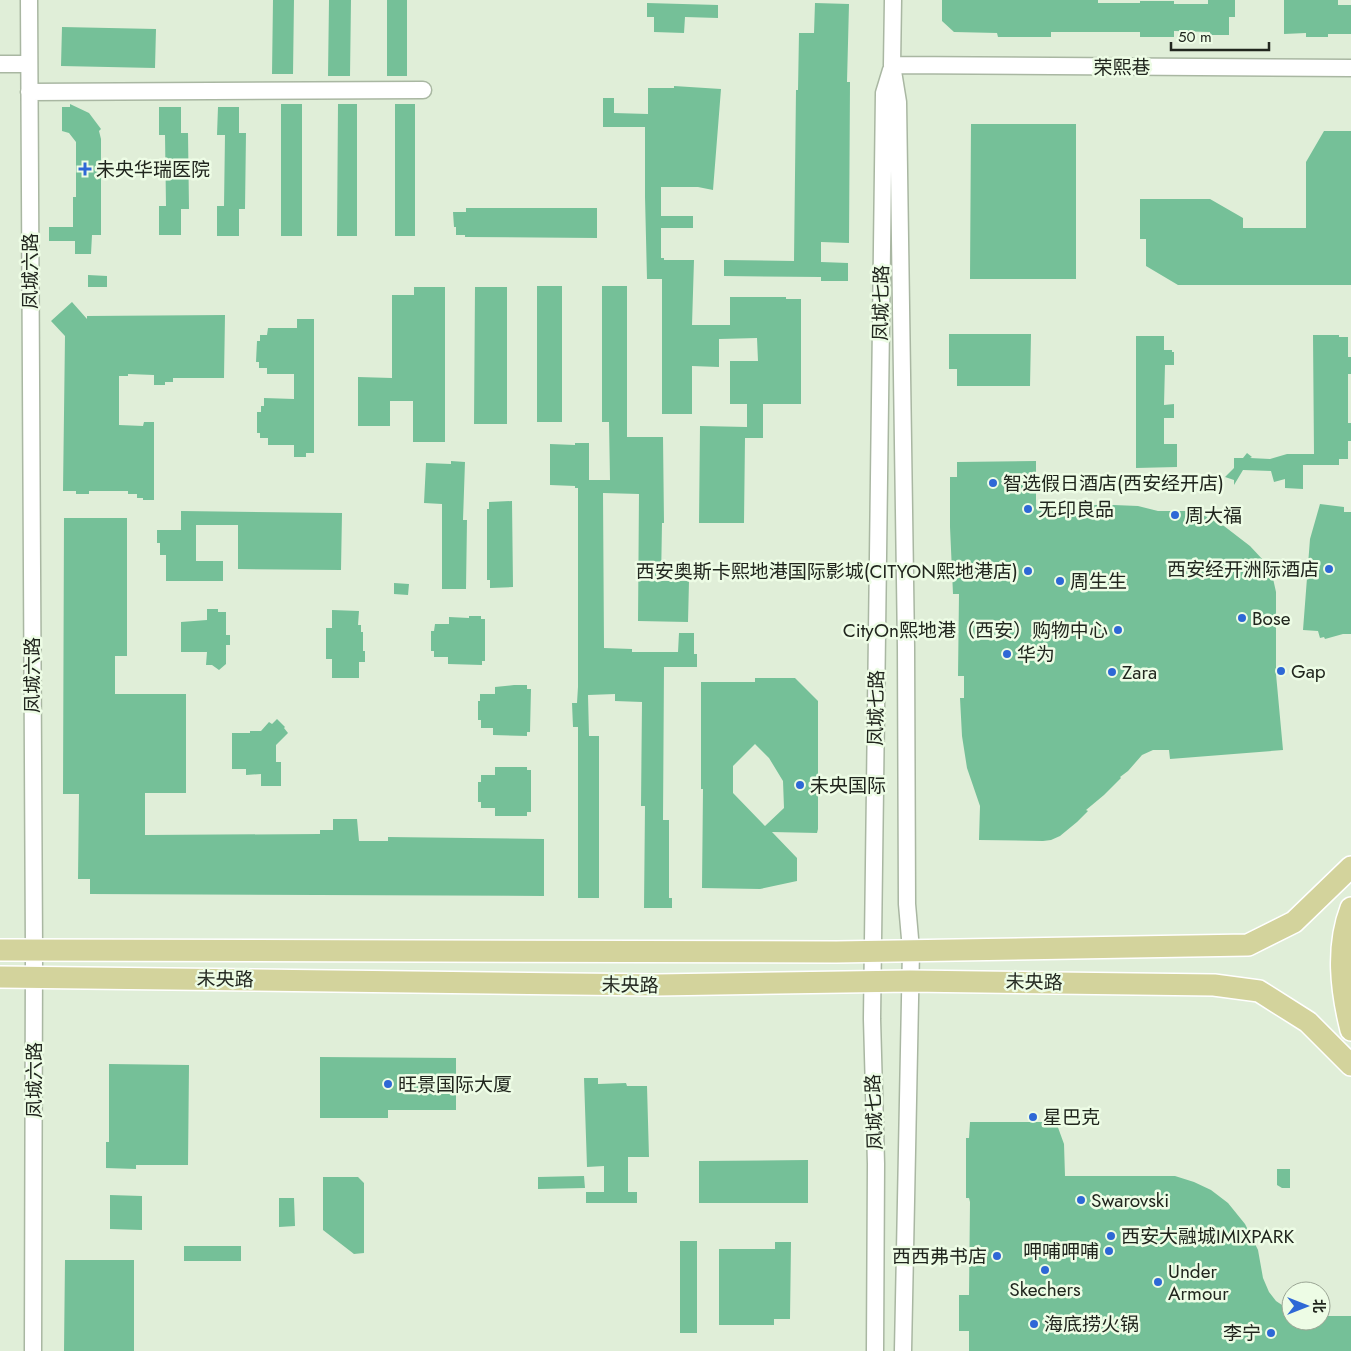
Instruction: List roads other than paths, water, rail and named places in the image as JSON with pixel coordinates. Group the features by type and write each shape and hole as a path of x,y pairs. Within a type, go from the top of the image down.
{"main road":[{"name":"未央路","path":"0,950 836,952 1248,945 1294,922 1351,868"},
{"path":"1351,908 1341,956 1344,1001 1351,1030"},
{"name":"未央路","path":"0,977 657,985 910,980 1214,985 1259,991 1308,1022 1351,1065"}],"street":[{"name":"凤城六路","path":"29,0 34,950 33,1351"},
{"name":"凤城七路","path":"893,0 892,66 898,102 906,657 907,904 911,950 903,1351"},
{"path":"0,64 29,64"},
{"name":"凤城七路","path":"875,1351 876,1164 872,1019 884,93 892,66"},
{"name":"荣熙巷","path":"892,66 1351,68"},
{"path":"29,92 423,90"}],"place":[{"name":"未央华瑞医院","path":"85,169"},
{"name":"智选假日酒店(西安经开店)","path":"993,483"},
{"name":"无印良品","path":"1028,509"},
{"name":"周大福","path":"1175,515"},
{"name":"西安经开洲际酒店","path":"1329,569"},
{"name":"西安奥斯卡熙地港国际影城(CITYON熙地港店)","path":"1028,571"},
{"name":"周生生","path":"1060,581"},
{"name":"Bose","path":"1242,618"},
{"name":"CityOn熙地港（西安）购物中心","path":"1118,630"},
{"name":"华为","path":"1007,654"},
{"name":"Gap","path":"1281,671"},
{"name":"Zara","path":"1112,672"},
{"name":"未央国际","path":"800,785"},
{"name":"旺景国际大厦","path":"388,1084"},
{"name":"星巴克","path":"1033,1117"},
{"name":"Swarovski","path":"1081,1200"},
{"name":"西安大融城IMIXPARK","path":"1111,1236"},
{"name":"呷哺呷哺","path":"1109,1251"},
{"name":"西西弗书店","path":"997,1256"},
{"name":"Skechers","path":"1045,1270"},
{"name":"Under Armour","path":"1158,1282"},
{"name":"海底捞火锅","path":"1034,1324"},
{"name":"李宁","path":"1271,1333"}]}
